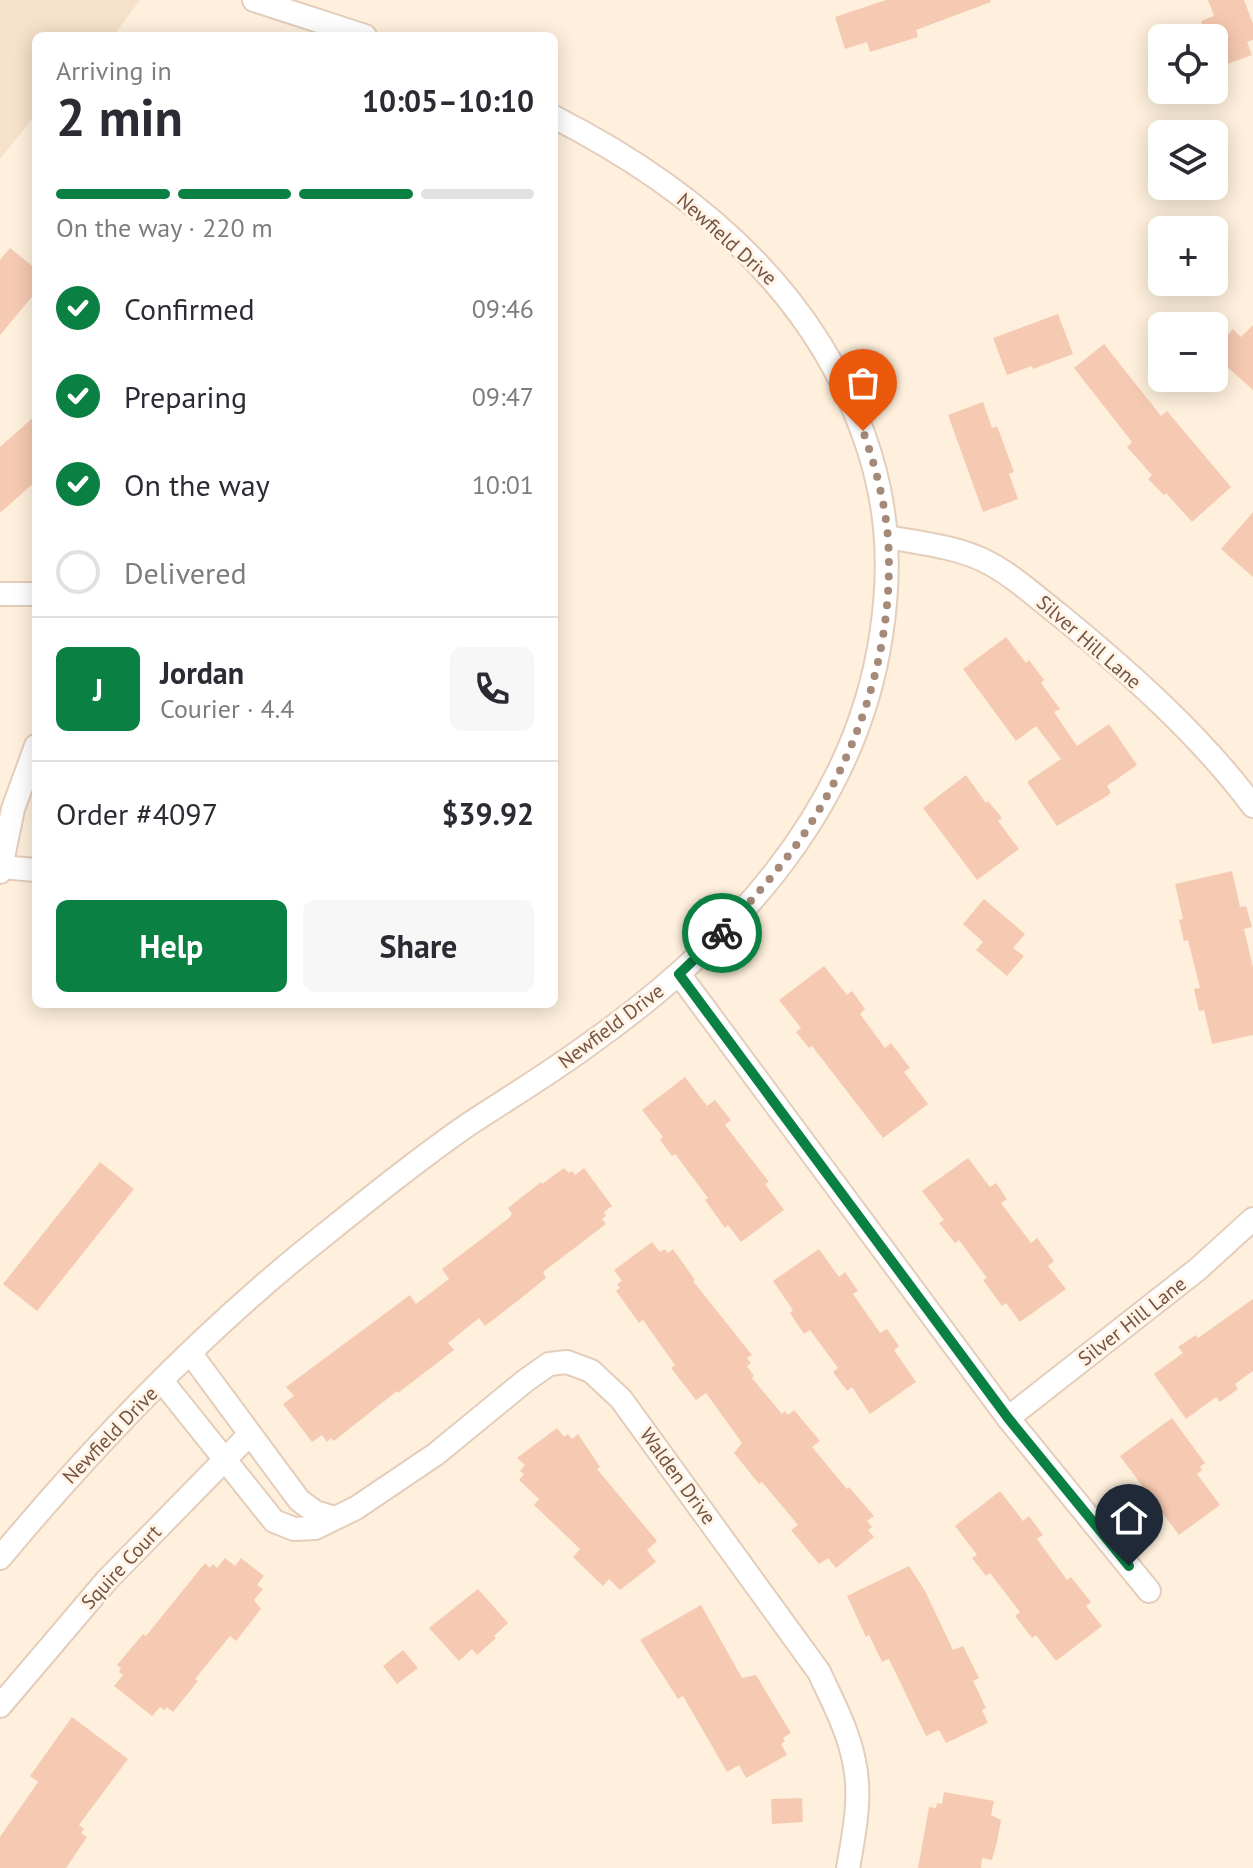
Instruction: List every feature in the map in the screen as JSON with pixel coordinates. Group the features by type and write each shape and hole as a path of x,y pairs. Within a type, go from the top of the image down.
{"street":[{"path":"254,0 353,32"},
{"name":"Newfield Drive","path":"0,1558 51,1497 162,1381 323,1236 424,1156 589,1045 714,943 777,871 804,833 849,753 866,710 876,668 887,577 888,537 870,453 838,372 815,332 787,294 754,259 662,183 613,149 558,119"},
{"name":"Silver Hill Lane","path":"888,537 954,549 982,559 1013,578 1121,668 1231,776 1253,806"},
{"path":"0,594 32,594"},
{"path":"32,757 13,809 0,870 32,870"},
{"path":"679,974 1008,1418 1149,1591"},
{"name":"Silver Hill Lane","path":"1008,1418 1198,1269 1253,1219"},
{"path":"191,1354 299,1500 315,1512 335,1518"},
{"name":"Walden Drive","path":"162,1381 274,1521 294,1529 315,1528 356,1508 436,1454 549,1364 567,1362 591,1371 621,1399 819,1672 839,1715 855,1762 857,1822 848,1868"},
{"name":"Squire Court","path":"0,1706 107,1580 250,1434"}],"shaded area":[{"path":"0,0 140,0 116,32 32,32 32,119 0,159"}],"building":[{"path":"886,0 991,2 916,30 918,37 870,52 867,42 845,49 835,17"},
{"path":"1208,0 1244,0 1253,24 1253,40 1247,42 1252,55 1228,64 1228,24 1202,24 1201,21 1214,16"},
{"path":"10,248 32,266 32,297 0,335 0,260"},
{"path":"1058,314 1073,354 1007,375 993,338"},
{"path":"1253,325 1253,390 1228,368 1228,335 1233,329 1241,337"},
{"path":"1104,344 1161,416 1167,411 1231,487 1192,522 1166,493 1164,495 1148,479 1152,475 1127,447 1132,442 1074,368"},
{"path":"983,402 992,428 997,426 1014,472 1009,474 1018,499 983,512 948,415"},
{"path":"32,419 32,485 0,513 0,447"},
{"path":"1253,512 1253,577 1221,549"},
{"path":"1006,637 1044,680 1041,683 1060,709 1054,712 1077,746 1109,724 1137,765 1107,786 1111,793 1057,826 1027,782 1061,759 1036,726 1016,741 963,669"},
{"path":"966,775 986,803 988,801 1002,818 998,821 1019,849 977,880 923,808"},
{"path":"1232,871 1240,907 1246,906 1252,927 1244,929 1253,967 1253,1035 1212,1044 1204,1010 1199,1011 1194,989 1200,988 1188,940 1184,941 1179,920 1183,919 1175,884"},
{"path":"984,899 1025,934 1013,948 1024,956 1007,976 976,950 983,942 963,924"},
{"path":"824,966 847,995 852,991 865,1009 860,1014 885,1048 891,1043 910,1068 904,1072 928,1104 883,1138 812,1046 809,1048 796,1032 801,1028 779,1000"},
{"path":"685,1077 707,1106 715,1100 731,1120 725,1125 769,1182 765,1184 784,1210 741,1242 728,1225 725,1228 705,1200 708,1198 675,1154 672,1156 660,1140 663,1137 642,1110"},
{"path":"968,1158 990,1187 996,1183 1007,1199 1001,1203 1031,1243 1037,1238 1054,1261 1048,1266 1066,1289 1020,1322 1006,1303 1002,1306 983,1280 987,1278 959,1240 955,1243 939,1223 944,1220 922,1191"},
{"path":"100,1162 134,1189 37,1311 3,1284"},
{"path":"564,1168 575,1175 584,1168 612,1206 604,1212 606,1216 602,1219 606,1224 543,1272 546,1278 485,1326 479,1318 448,1343 454,1350 334,1441 331,1438 327,1442 322,1435 312,1442 283,1404 294,1396 286,1387 410,1295 416,1304 449,1279 442,1269 509,1218 512,1214 508,1208"},
{"path":"652,1242 660,1252 665,1249 668,1253 673,1249 693,1281 752,1355 747,1358 751,1363 747,1366 754,1376 752,1378 782,1414 785,1411 788,1415 794,1410 820,1441 812,1447 874,1516 867,1521 872,1527 868,1530 874,1537 836,1568 828,1558 819,1564 791,1530 798,1525 734,1453 742,1443 706,1393 696,1400 671,1368 675,1365 643,1320 639,1323 616,1291 620,1288 617,1284 622,1281 614,1270"},
{"path":"819,1249 839,1277 845,1272 858,1291 853,1294 880,1333 887,1329 899,1346 894,1350 916,1382 870,1414 852,1387 847,1391 833,1372 838,1368 810,1330 804,1334 790,1313 793,1310 773,1281"},
{"path":"1253,1299 1253,1371 1235,1384 1238,1389 1220,1402 1216,1397 1186,1419 1154,1374 1183,1353 1178,1347 1196,1335 1198,1338"},
{"path":"1172,1418 1205,1463 1197,1474 1220,1505 1179,1535 1157,1506 1155,1508 1151,1504 1140,1489 1143,1487 1120,1456"},
{"path":"557,1428 564,1437 568,1434 572,1439 578,1434 600,1467 597,1469 657,1541 647,1550 656,1562 620,1590 609,1579 603,1586 573,1557 580,1549 534,1505 539,1499 519,1480 524,1474 520,1471 525,1465 517,1458"},
{"path":"1000,1491 1023,1521 1029,1516 1043,1535 1037,1539 1067,1580 1071,1577 1091,1602 1086,1606 1102,1626 1056,1661 1036,1635 1032,1638 1015,1616 1020,1612 990,1573 986,1576 972,1558 977,1555 955,1526"},
{"path":"225,1558 235,1566 241,1558 264,1576 257,1585 263,1589 254,1600 261,1609 236,1641 230,1636 173,1712 167,1707 164,1710 160,1707 152,1716 114,1686 123,1675 117,1665 143,1634 146,1636 205,1563 210,1568 213,1564 217,1568"},
{"path":"909,1566 925,1591 953,1650 963,1646 979,1678 973,1681 986,1708 982,1710 988,1723 946,1743 939,1730 926,1736 889,1659 882,1662 869,1635 866,1637 847,1596"},
{"path":"478,1589 508,1623 477,1655 472,1649 459,1661 429,1628"},
{"path":"701,1605 742,1678 756,1675 791,1733 783,1738 785,1741 781,1744 787,1755 746,1778 739,1765 727,1772 683,1696 678,1699 640,1640"},
{"path":"403,1650 418,1668 397,1684 383,1666"},
{"path":"72,1717 128,1759 79,1825 84,1829 81,1833 87,1837 66,1868 0,1868 0,1837 38,1782 30,1776"},
{"path":"944,1792 994,1801 991,1815 1001,1820 997,1842 992,1860 982,1858 981,1868 918,1868 929,1807 936,1808 937,1803 942,1804"},
{"path":"802,1798 803,1822 772,1824 771,1799"}],"way so far":[{"path":"722,933 777,871 804,833 849,753 866,710 883,625 888,537 863,431"}],"route":[{"path":"722,933 679,974 1008,1418 1129,1566"}]}
